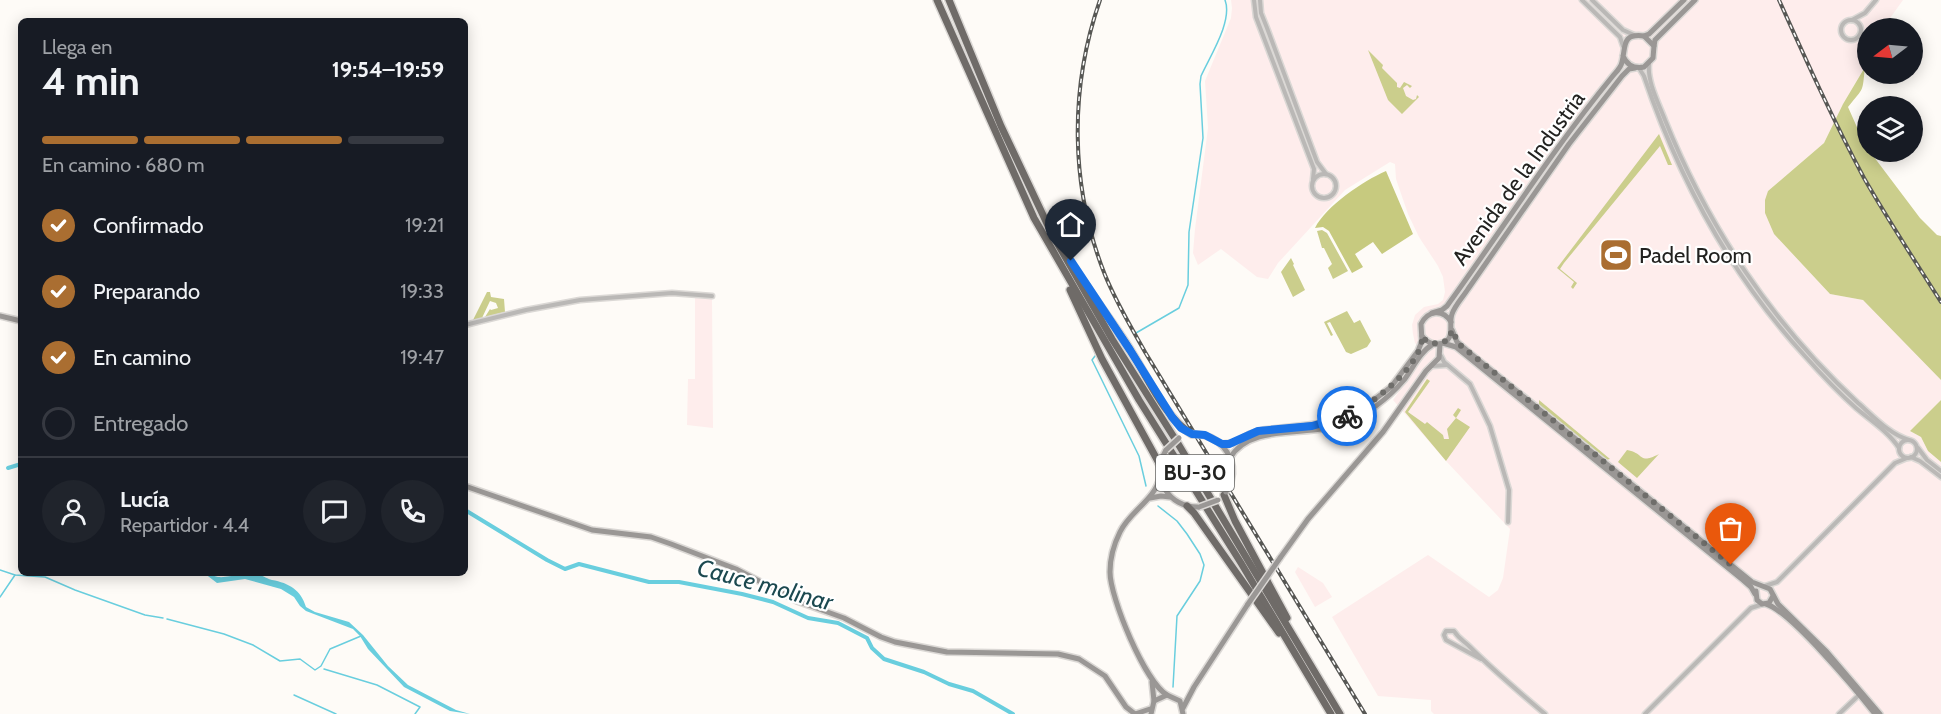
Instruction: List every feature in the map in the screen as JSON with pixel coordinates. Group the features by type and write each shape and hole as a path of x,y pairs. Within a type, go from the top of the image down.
{"highway":[{"name":"BU-30","path":"937,0 1034,218 1139,400 1313,676 1340,714"},
{"name":"BU-30","path":"949,0 1001,126 1051,232 1112,339 1177,442 1313,676 1331,714"},
{"path":"1034,218 1090,331 1101,359 1160,465"},
{"path":"1051,232 1172,417 1181,428 1192,434"},
{"path":"1223,496 1308,654 1313,676"},
{"path":"1187,506 1313,676"}],"main road":[{"path":"1684,0 1649,34 1629,39 1623,46 1623,56 1629,65 1637,68 1649,64 1654,55 1655,40 1695,0"},
{"path":"1642,36 1654,46"},
{"name":"Avenida de la Industria","path":"1432,313 1447,306 1565,137 1621,66 1623,56"},
{"name":"Avenida de la Industria","path":"1452,327 1452,314 1455,307 1569,144 1622,76 1629,69 1637,68"},
{"path":"1222,444 1234,443 1258,431 1332,422 1362,409 1382,395 1420,348 1421,324 1427,315 1444,314 1459,344 1747,578 1770,589 1778,604 1843,669 1880,714"},
{"path":"0,316 18,320"},
{"path":"1230,458 1240,445 1252,439 1331,428 1367,412 1396,389 1422,355 1449,339 1452,327"},
{"path":"1422,336 1427,342 1453,346 1743,580 1751,587 1758,602 1774,607 1806,637 1875,714"},
{"path":"1183,711 1194,687 1280,558 1321,503 1383,432 1440,356 1439,344"},
{"path":"1160,477 1171,497 1187,506 1199,507 1223,496 1231,482 1233,470 1230,458 1222,444 1211,437 1192,434 1179,438 1166,450 1160,465 1160,477 1156,490 1126,521 1114,546 1110,572 1114,597 1152,681 1160,691 1177,698 1185,695 1194,687"},
{"path":"468,487 592,530 651,537 736,569 803,604 844,618 895,642 947,652 1058,654 1079,659 1106,675 1126,707 1135,714 1151,711 1154,701 1152,681"},
{"path":"1145,500 1161,496 1171,497"},
{"path":"1755,596 1758,589 1764,586"},
{"path":"1765,604 1771,600 1773,595"},
{"path":"1154,701 1162,695 1167,695"},
{"path":"1177,698 1183,711"}],"street":[{"path":"1254,0 1256,17 1314,170 1311,187 1314,194 1320,198 1328,198 1334,194 1335,180 1320,168 1313,152 1267,28 1260,0"},
{"path":"1582,0 1620,37 1623,46"},
{"path":"1592,0 1626,33 1642,36"},
{"path":"1864,18 1876,0"},
{"path":"1857,38 1844,37 1841,31 1843,24 1865,14"},
{"path":"1851,20 1857,23"},
{"path":"1649,64 1651,80 1684,164 1714,222 1744,271 1777,315 1825,370 1889,430 1914,442 1922,455 1941,471"},
{"path":"1637,68 1644,76 1669,143 1691,190 1717,238 1776,322 1819,372 1853,405 1909,457 1920,460 1941,477"},
{"path":"1313,179 1318,175 1326,174"},
{"path":"468,324 536,307 580,300 672,292 712,296"},
{"path":"1440,356 1447,365 1470,384 1490,426 1509,490 1508,522"},
{"path":"1431,366 1447,365"},
{"path":"1895,463 1904,441 1909,440"},
{"path":"1773,595 1777,582 1895,463 1917,452 1917,446"},
{"path":"1764,586 1777,582"},
{"path":"1645,714 1751,608 1755,596"},
{"path":"1751,608 1765,604"},
{"path":"1481,659 1466,643 1458,643 1481,659 1545,714"},
{"path":"1839,714 1859,695"}],"shaded area":[{"path":"1231,0 1903,0 1890,18 1857,18 1857,80 1824,143 1768,191 1765,212 1774,234 1830,294 1863,300 1941,380 1941,400 1910,431 1921,437 1928,451 1941,462 1941,714 1434,714 1431,711 1431,700 1378,696 1332,617 1428,555 1489,597 1498,590 1503,578 1510,529 1393,400 1425,353 1415,343 1412,325 1415,315 1424,307 1438,304 1443,300 1445,292 1443,277 1438,266 1419,237 1408,214 1396,179 1395,164 1390,162 1345,190 1278,263 1268,279 1257,277 1221,249 1198,265 1193,253 1208,128 1205,81 1231,18"},
{"path":"695,298 712,299 713,428 687,425 688,379 695,379"},
{"path":"1298,567 1323,583 1332,597 1315,607 1295,572"}],"green space":[{"path":"1368,50 1383,65 1382,68 1397,83 1397,87 1400,88 1404,82 1412,86 1410,88 1407,85 1403,88 1406,96 1413,100 1417,95 1419,97 1402,114 1388,100"},
{"path":"1857,80 1857,84 1863,84 1862,89 1848,107 1857,127 1857,162 1878,162 1920,218 1937,235 1941,236 1941,380 1863,300 1830,294 1774,234 1765,213 1768,191 1824,143"},
{"path":"1659,134 1672,165 1668,165 1660,146 1564,263 1560,269 1577,283 1573,289 1571,287 1574,282 1557,268"},
{"path":"1386,171 1413,234 1382,254 1373,242 1355,254 1363,267 1352,273 1329,231 1323,227 1315,228 1336,203 1367,181"},
{"path":"1322,230 1327,233 1348,271 1333,279 1328,268 1332,264 1322,248 1317,231"},
{"path":"1291,258 1305,290 1293,297 1281,272"},
{"path":"487,292 490,292 491,297 504,299 505,312 485,317 490,309 498,308 496,303 490,301 482,318 473,320"},
{"path":"1347,311 1354,323 1360,320 1371,341 1367,347 1351,354 1346,352 1330,322 1327,323 1333,335 1331,336 1324,322"},
{"path":"1427,379 1430,381 1408,412 1425,424 1427,422 1443,435 1444,439 1449,439 1447,429 1456,418 1470,427 1446,461 1405,412"},
{"path":"1539,400 1610,459 1606,460 1539,406"},
{"path":"1941,400 1941,462 1928,451 1921,437 1910,431"},
{"path":"1458,408 1461,410 1456,418 1453,415"},
{"path":"1627,450 1644,458 1659,454 1637,478 1618,462"}],"water":[{"path":"208,576 263,576 289,585 298,592 306,607 349,622 408,685 456,710 470,714 450,711 404,687 368,649 353,629 306,611 294,597 281,589 245,579 217,583"}],"waterway":[{"path":"1136,333 1179,308 1188,285 1189,232 1203,138 1201,76 1223,28 1227,8 1225,0"},
{"path":"1095,356 1092,360 1139,456 1146,486"},
{"name":"Cauce molinar","path":"8,468 18,465"},
{"path":"1158,506 1177,521 1200,554 1204,565 1200,581 1177,616 1173,687"},
{"name":"Cauce molinar","path":"468,512 565,569 579,564 649,582 679,582 742,594 773,602 808,618 838,623 867,638 872,648 884,659 973,691 1013,714"},
{"path":"0,570 18,575"},
{"path":"0,597 15,575"},
{"path":"30,576 45,577 145,615 163,618"},
{"path":"167,619 224,634 253,645 280,661 300,659 315,670 321,666 330,649 361,636"},
{"path":"324,669 377,685 420,707 415,714"},
{"path":"294,695 336,714"}],"railway":[{"path":"1100,0 1083,68 1078,138 1085,207 1093,242 1105,275 1145,352 1365,714"},
{"path":"1779,0 1864,178 1941,302"}],"way so far":[{"path":"1347,416 1362,409 1391,387 1420,348 1422,336 1427,342 1440,344 1449,339 1452,330 1459,344 1731,565"}],"place":[{"name":"Padel Room","path":"1616,255"}],"route":[{"path":"1071,261 1181,428 1192,434 1211,437 1222,444 1229,444 1258,431 1312,426 1347,416"}]}
